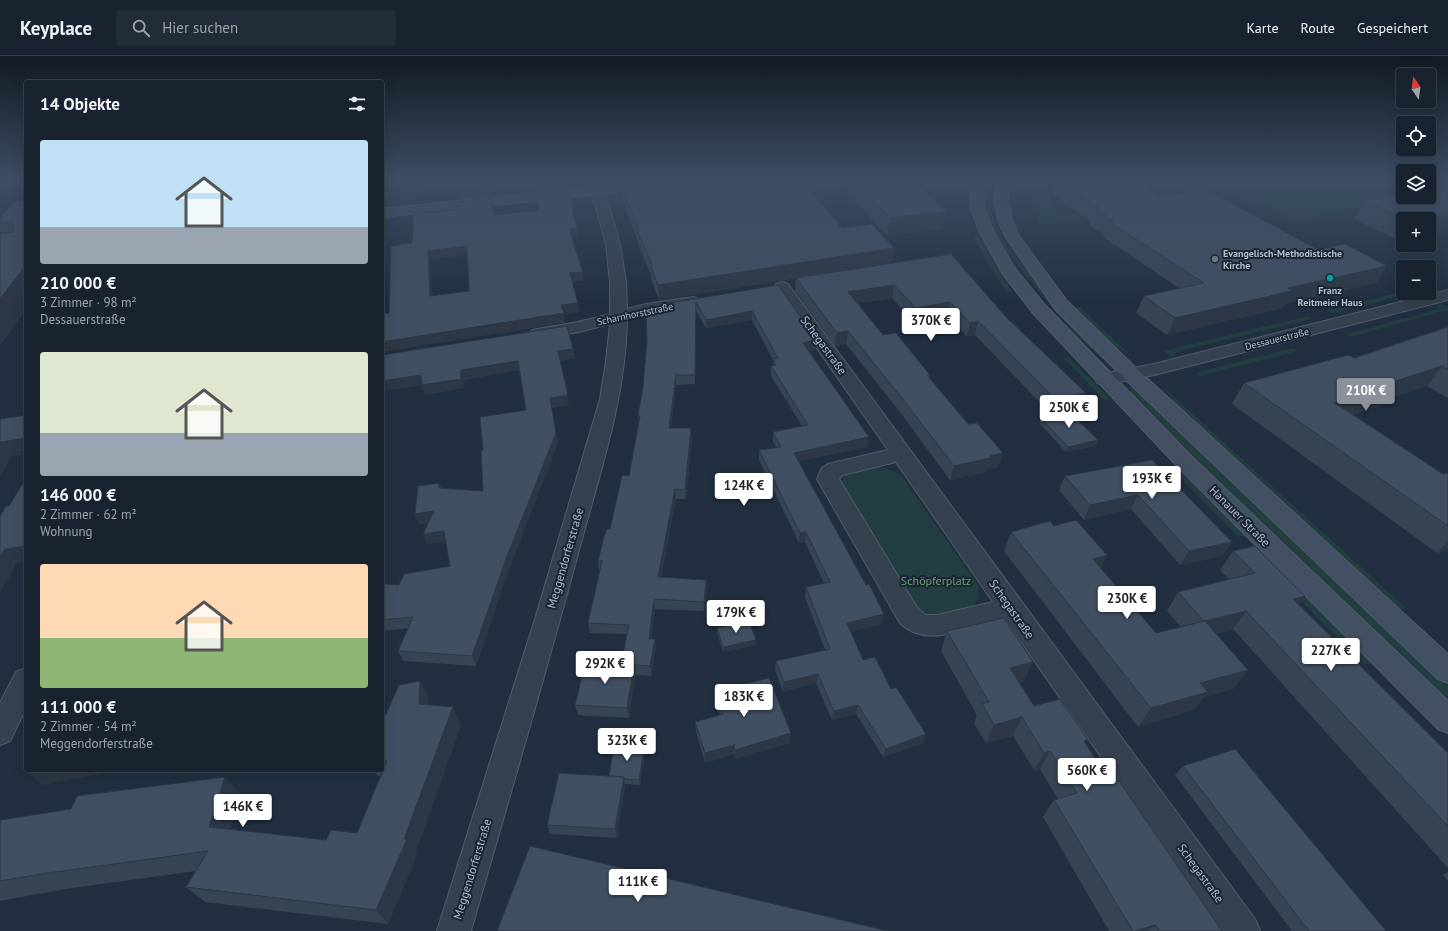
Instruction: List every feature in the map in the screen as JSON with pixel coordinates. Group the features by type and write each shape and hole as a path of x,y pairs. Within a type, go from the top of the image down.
{"main road":[{"name":"Hanauer Straße","path":"982,220 999,256 1034,304 1104,379 1185,462 1448,720"},
{"path":"1005,220 1012,236 1061,305 1080,325 1448,671"}],"street":[{"name":"Meggendorferstraße","path":"454,931 546,626 604,424 614,379 617,281 613,244 606,220"},
{"name":"Schegastraße","path":"782,287 1243,931"},
{"name":"Dessauerstraße","path":"1104,379 1131,374 1296,334 1448,295"},
{"name":"Scharnhorststraße","path":"520,337 579,327 617,316 646,310 706,300"},
{"path":"902,454 836,469 830,473 828,478 908,616 914,622 931,627 942,626 1012,608"},
{"path":"0,732 24,684"}],"green space":[{"path":"989,220 994,220 998,232 1007,247 1022,263 1059,310 1104,359 1090,348 1068,326 1048,303 997,240"},
{"path":"1038,220 1074,220 1044,225 1039,224"},
{"path":"1290,220 1304,220 1294,222"},
{"path":"973,236 979,236 1012,292 1007,293"},
{"path":"1396,293 1396,297 1334,313 1327,311"},
{"path":"1441,304 1448,307 1448,310 1350,337 1347,334 1438,309 1437,305"},
{"path":"1075,307 1080,307 1129,354 1113,345"},
{"path":"1309,316 1312,319 1178,351 1172,358 1163,351"},
{"path":"1293,348 1298,351 1200,376 1195,373"},
{"path":"1068,357 1111,400 1105,401 1063,358"},
{"path":"1129,387 1135,388 1448,685 1448,698 1412,670 1388,648 1154,421 1134,398"},
{"path":"1163,387 1406,608 1399,610 1174,402"},
{"name":"Schöpferplatz","path":"878,467 886,468 901,475 978,585 979,597 974,606 950,613 935,615 921,611 915,605 842,484 843,479 850,473 861,469"},
{"path":"1179,470 1245,536 1238,537 1173,471"},
{"path":"1271,562 1372,663 1364,665 1264,563"}],"building":[{"path":"0,220 24,220 24,268 0,299 0,234 13,232 13,222 0,223"},
{"path":"414,220 575,220 577,228 569,229 583,272 570,273 578,303 561,305 564,313 384,342 384,314 389,313 391,246 412,243","holes":["467,246 469,291 430,296 428,251"]},
{"path":"635,220 835,220 842,228 872,224 894,248 658,285 651,267 653,266 637,231 639,230"},
{"path":"1112,220 1263,220 1319,250 1345,244 1387,266 1288,288 1292,291 1175,318 1144,296 1204,283 1108,221 1114,221"},
{"path":"951,254 1006,317 1086,393 1055,399 978,321 970,323 950,302 916,308 894,285 848,292 883,335 896,333 930,375 927,375 968,424 977,423 1003,453 990,456 990,458 954,466 848,331 837,333 796,278"},
{"path":"778,285 817,340 803,343 869,437 794,453 866,585 869,584 884,614 847,623 863,660 875,657 891,689 896,687 926,734 886,749 858,705 834,711 818,674 784,682 776,661 830,649 806,587 830,582 806,532 800,533 759,450 781,447 773,432 808,425 771,366 776,365 773,359 778,358 752,311 706,320 696,302 695,375 676,375 669,428 691,428 685,490 675,489 658,577 706,580 704,602 654,599 649,639 655,639 650,666 621,664 629,625 588,623 602,561 598,561 604,537 607,529 610,529 622,475 629,476 640,416 638,416 643,387 647,341 646,312 666,310 664,304"},
{"path":"567,326 573,349 558,351 568,395 550,398 556,433 506,559 472,656 398,651 413,617 384,620 384,584 399,585 404,574 450,566 444,531 423,534 434,511 415,514 418,486 439,483 439,488 483,491 481,451 483,450 480,417 526,410 518,361 461,370 461,379 422,385 421,375 384,381 384,355"},
{"path":"1448,327 1448,369 1442,366 1392,382 1397,385 1335,403 1443,474 1448,473 1448,526 1244,383 1348,355 1354,358"},
{"path":"1069,412 1098,440 1068,447 1041,418"},
{"path":"24,415 24,438 1,442 0,444 0,419"},
{"path":"1152,460 1232,542 1189,551 1138,495 1090,505 1065,476"},
{"path":"24,481 24,546 5,549 0,557 0,516 6,506 9,506"},
{"path":"1076,520 1107,555 1093,559 1156,633 1205,621 1248,670 1200,683 1208,692 1151,708 1011,532 1050,521 1054,526"},
{"path":"1255,546 1305,596 1293,599 1448,753 1448,826 1246,611 1204,621 1178,592 1255,573 1233,551"},
{"path":"1004,618 1033,662 1010,668 1034,706 1060,699 1088,740 1084,741 1111,783 1119,781 1222,931 1159,931 1155,925 1133,931 1054,800 1077,793 1050,751 1044,753 1022,717 994,725 982,704 989,702 947,631"},
{"path":"749,621 756,640 723,647 717,628"},
{"path":"585,663 634,665 627,708 575,705"},
{"path":"769,678 791,733 735,750 734,745 705,753 695,722 723,714 715,692"},
{"path":"420,681 419,704 453,707 404,839 407,839 376,910 186,887 208,851 0,881 0,820 71,809 77,796 225,777 209,827 326,840 331,830 357,833 382,772 384,772 387,761 384,760 384,719 399,685"},
{"path":"614,745 644,747 639,780 609,776"},
{"path":"1235,749 1386,931 1309,931 1183,766"},
{"path":"559,773 624,777 615,829 547,825"},
{"path":"530,846 888,931 497,931"}],"place":[{"name":"Evangelisch-Methodistische Kirche","path":"1215,259"},
{"name":"Franz Reitmeier Haus","path":"1330,278"}]}
